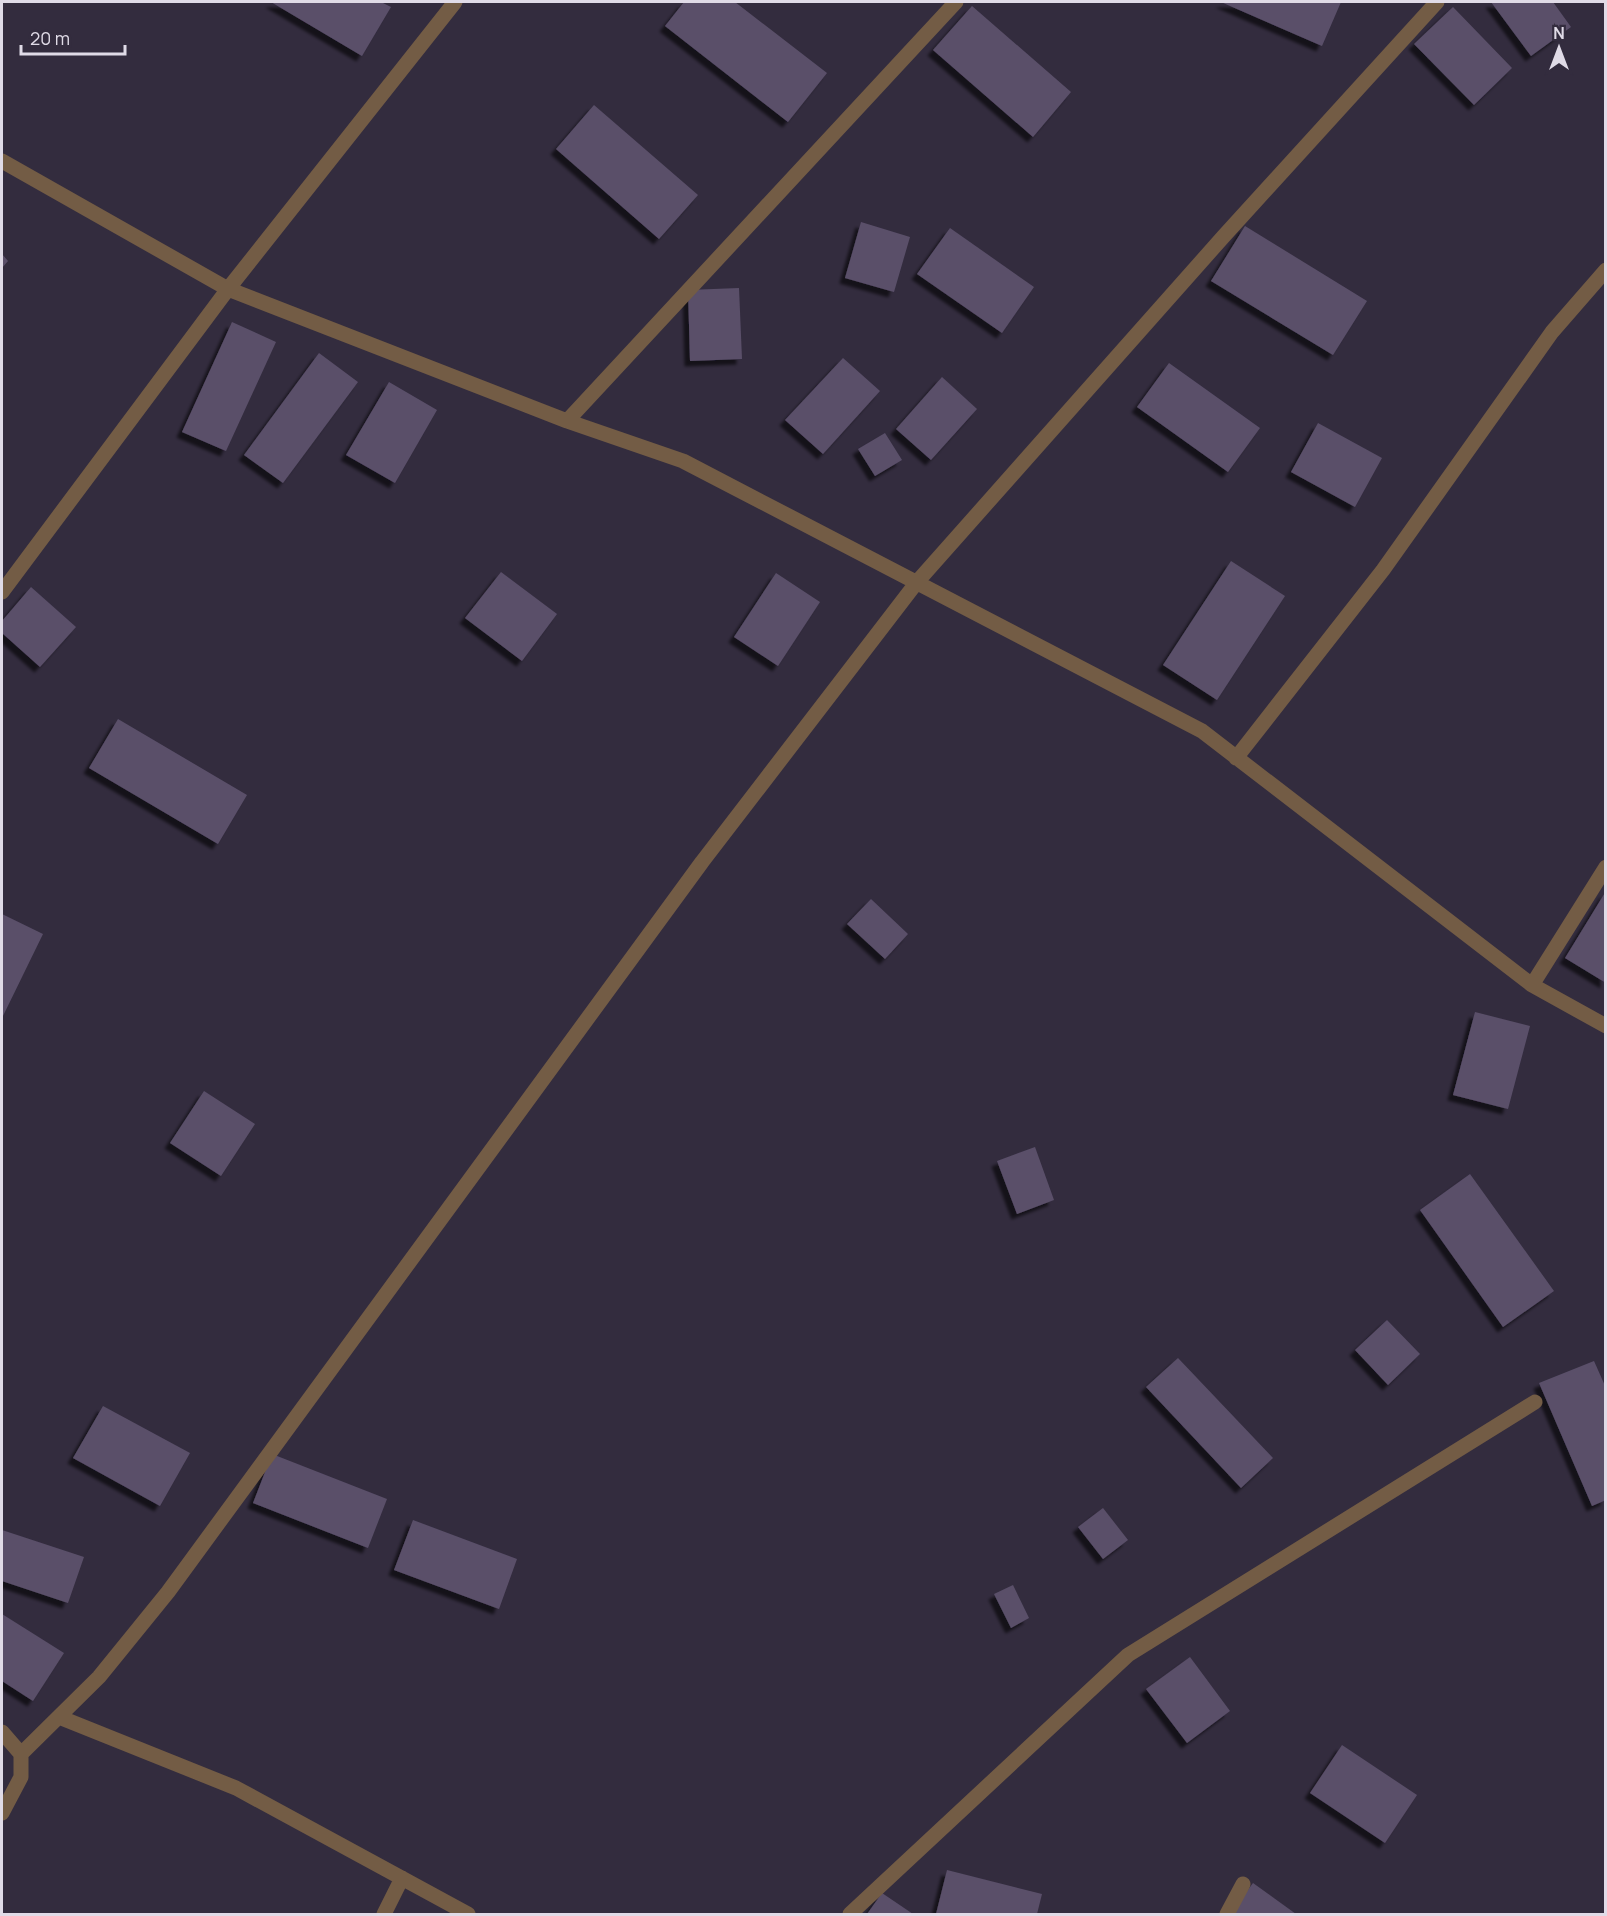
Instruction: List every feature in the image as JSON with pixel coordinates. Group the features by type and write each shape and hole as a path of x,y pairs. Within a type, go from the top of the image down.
{"street":[{"path":"2,592 228,289 455,2"},
{"path":"567,421 956,2"},
{"path":"21,1754 99,1677 168,1592 702,862 917,582 1223,237 1437,2"},
{"path":"2,161 228,289 567,421 683,461 1202,731 1532,985 1605,1026"},
{"path":"1236,758 1383,570 1552,332 1605,270"},
{"path":"1532,985 1605,867"},
{"path":"850,1914 1128,1654 1535,1402"},
{"path":"58,1717 236,1788 468,1914"},
{"path":"2,1732 21,1754 21,1777 2,1813"},
{"path":"384,1914 402,1878"},
{"path":"1227,1914 1243,1884"}],"building":[{"path":"271,2 381,2 391,7 362,56"},
{"path":"684,2 735,2 827,73 788,122 665,26"},
{"path":"1221,2 1341,2 1322,46"},
{"path":"1491,2 1553,2 1571,27 1531,56"},
{"path":"972,6 1071,92 1033,137 933,50"},
{"path":"1453,7 1512,68 1474,105 1414,44"},
{"path":"594,105 698,195 659,239 556,149"},
{"path":"861,222 910,237 894,292 845,278"},
{"path":"1245,226 1367,301 1333,355 1211,281"},
{"path":"950,228 1034,287 1002,333 917,274"},
{"path":"2,254 8,261 2,268"},
{"path":"739,288 742,359 690,361 688,290"},
{"path":"232,322 276,342 226,451 182,432"},
{"path":"319,353 358,382 283,483 244,455"},
{"path":"843,358 880,391 823,454 785,420"},
{"path":"1169,363 1260,428 1228,472 1137,407"},
{"path":"942,377 977,409 931,460 896,429"},
{"path":"389,382 437,410 395,483 346,455"},
{"path":"1318,423 1382,458 1355,507 1291,472"},
{"path":"885,433 902,460 875,476 858,449"},
{"path":"1231,561 1285,596 1217,700 1163,665"},
{"path":"501,572 557,614 522,661 465,618"},
{"path":"776,573 820,602 778,666 734,637"},
{"path":"31,587 76,627 40,667 2,633 2,621"},
{"path":"118,719 247,795 218,844 89,768"},
{"path":"1606,891 1606,983 1565,958"},
{"path":"871,899 908,934 885,959 847,924"},
{"path":"2,914 43,934 2,1018"},
{"path":"1475,1012 1530,1026 1508,1109 1453,1095"},
{"path":"204,1091 255,1124 221,1176 170,1143"},
{"path":"1035,1147 1054,1200 1017,1214 997,1161"},
{"path":"1470,1174 1554,1291 1503,1327 1420,1210"},
{"path":"1387,1320 1420,1354 1388,1385 1355,1350"},
{"path":"1178,1358 1273,1458 1241,1488 1146,1387"},
{"path":"1594,1361 1606,1388 1606,1500 1592,1506 1539,1383"},
{"path":"103,1406 190,1453 160,1506 73,1458"},
{"path":"272,1454 387,1499 368,1548 253,1503"},
{"path":"1103,1508 1128,1540 1103,1559 1078,1527"},
{"path":"413,1520 517,1559 499,1609 394,1570"},
{"path":"2,1530 84,1557 68,1603 2,1581"},
{"path":"1013,1585 1029,1618 1011,1628 994,1594"},
{"path":"2,1614 64,1653 33,1701 2,1681"},
{"path":"1190,1657 1230,1711 1187,1743 1146,1689"},
{"path":"1342,1745 1417,1795 1385,1843 1310,1793"},
{"path":"947,1870 1042,1894 1037,1914 936,1914"},
{"path":"1253,1883 1296,1914 1230,1914"},
{"path":"882,1893 913,1914 867,1914"}]}
